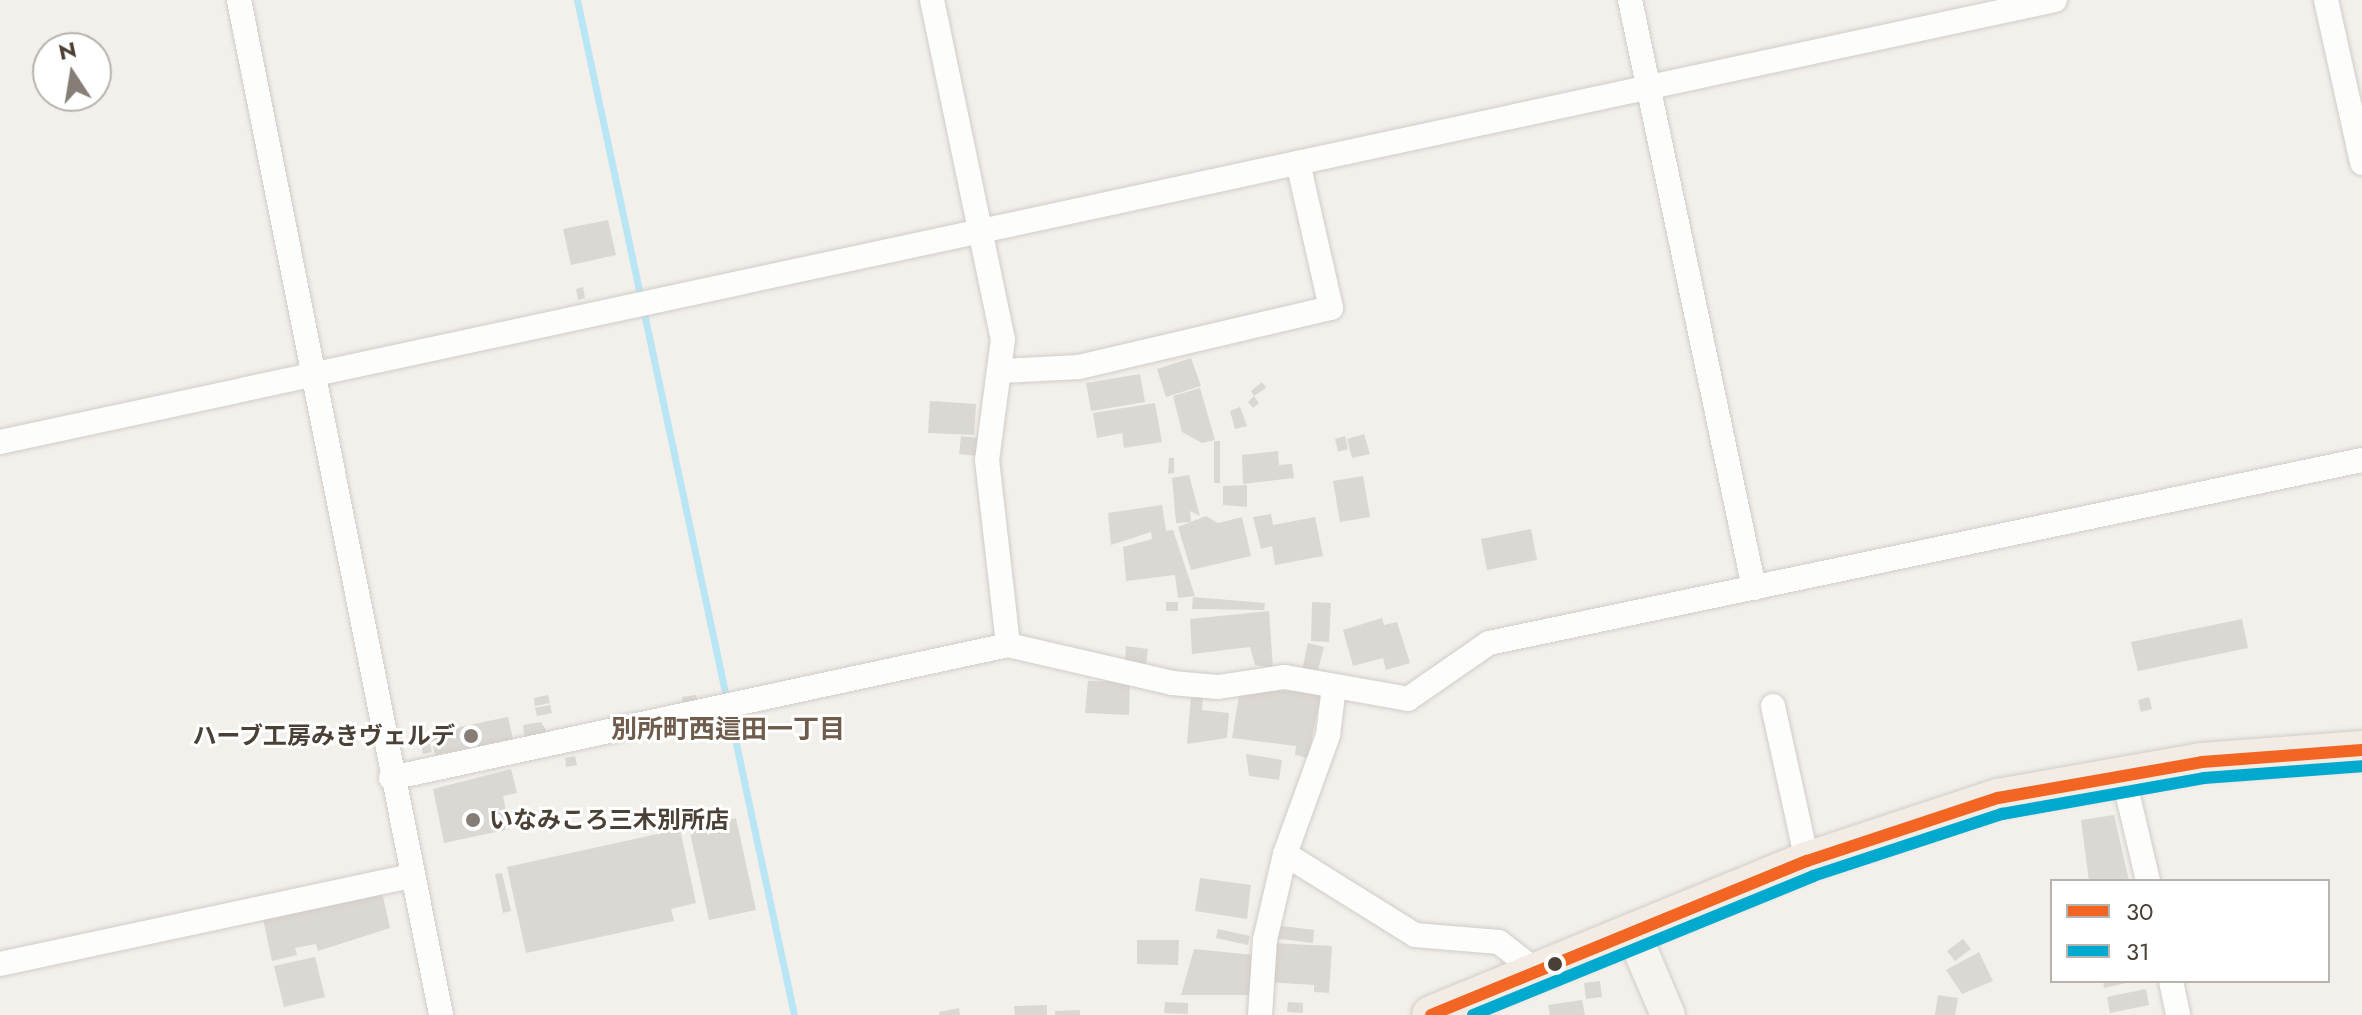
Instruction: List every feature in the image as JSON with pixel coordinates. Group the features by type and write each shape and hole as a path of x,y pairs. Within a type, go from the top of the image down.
{"main road":[{"path":"1431,1015 1807,861 1998,798 2123,775 2362,750"}],"street":[{"path":"239,0 315,371 391,778 441,1015"},
{"path":"932,0 982,232 1002,371 987,460 1008,645"},
{"path":"1630,0 1754,588"},
{"path":"0,442 315,371 982,232 2055,0"},
{"path":"2326,0 2362,163"},
{"path":"1002,371 1079,367 1331,308 1298,163"},
{"path":"391,778 1008,645 1172,683 1218,687 1285,677 1408,699 1489,643 2362,460"},
{"path":"1260,1015 1265,940 1285,854 1328,735 1334,687"},
{"path":"1773,706 1807,861"},
{"path":"2123,775 2148,879"},
{"path":"1285,854 1415,935 1499,942 1537,972"},
{"path":"0,964 411,876"},
{"path":"1633,933 1668,1015"},
{"path":"2171,983 2178,1015"}],"building":[{"path":"608,220 616,255 571,265 563,229"},
{"path":"583,287 585,298 578,300 576,289"},
{"path":"1191,358 1201,386 1166,397 1157,369"},
{"path":"1140,374 1145,402 1091,411 1086,383"},
{"path":"1262,382 1266,388 1254,396 1251,391"},
{"path":"1200,388 1215,440 1202,443 1182,432 1173,396"},
{"path":"1254,396 1259,403 1253,408 1248,402"},
{"path":"930,401 976,404 974,435 928,433"},
{"path":"1155,403 1162,442 1124,448 1122,433 1097,438 1093,413"},
{"path":"1240,407 1247,426 1235,429 1230,411"},
{"path":"1364,434 1370,454 1352,458 1347,439"},
{"path":"961,436 978,438 976,456 959,454"},
{"path":"1345,436 1348,449 1338,452 1335,439"},
{"path":"1214,441 1220,441 1220,483 1214,483"},
{"path":"1278,451 1279,465 1292,464 1294,478 1243,484 1242,455"},
{"path":"1169,458 1174,458 1174,473 1168,474"},
{"path":"1189,475 1200,516 1190,511 1191,522 1176,523 1172,478"},
{"path":"1363,476 1370,517 1340,522 1333,481"},
{"path":"1247,485 1247,507 1223,505 1223,486"},
{"path":"1162,505 1166,531 1173,530 1195,596 1178,598 1175,575 1126,581 1123,547 1152,539 1151,532 1111,545 1108,513"},
{"path":"1271,514 1273,525 1315,517 1323,556 1275,565 1272,546 1261,549 1253,517"},
{"path":"1206,516 1218,523 1242,517 1251,556 1191,570 1178,527"},
{"path":"1531,529 1537,560 1487,570 1481,539"},
{"path":"1193,597 1265,603 1264,610 1192,609"},
{"path":"1166,602 1178,602 1178,611 1166,611"},
{"path":"1312,602 1331,603 1329,642 1311,641"},
{"path":"1269,611 1273,668 1255,665 1250,647 1192,654 1190,619"},
{"path":"1382,618 1384,625 1397,622 1410,663 1386,670 1383,658 1353,666 1343,630"},
{"path":"2242,619 2248,648 2138,671 2131,642"},
{"path":"1308,643 1324,647 1317,674 1302,670"},
{"path":"1126,646 1148,649 1146,666 1125,663"},
{"path":"1088,681 1130,682 1129,715 1085,713"},
{"path":"1272,690 1321,693 1308,758 1295,755 1296,746 1232,738 1239,695"},
{"path":"548,695 550,703 535,706 534,698"},
{"path":"696,695 698,702 683,705 682,697"},
{"path":"1191,695 1203,696 1202,710 1229,713 1227,738 1187,744"},
{"path":"2149,697 2152,709 2141,712 2138,700"},
{"path":"550,705 552,713 537,716 535,708"},
{"name":"ハーブ工房みきヴェルデ","path":"508,717 513,739 435,755 430,733"},
{"path":"541,722 549,735 525,739 523,725"},
{"path":"428,735 432,752 423,754 419,737"},
{"path":"1246,754 1282,760 1279,780 1249,776"},
{"path":"575,756 577,765 566,767 565,758"},
{"path":"511,769 517,793 503,796 510,829 444,843 433,789"},
{"path":"2114,815 2129,879 2089,879 2081,820"},
{"path":"736,818 756,910 709,920 689,828"},
{"path":"680,829 696,903 671,909 674,921 526,953 507,867"},
{"path":"502,873 511,911 503,913 495,874"},
{"path":"1200,878 1251,885 1247,919 1195,911"},
{"path":"382,892 390,928 318,951 316,944 295,948 297,955 272,961 263,919"},
{"path":"1274,925 1314,930 1313,943 1272,938"},
{"path":"1218,929 1250,936 1248,945 1216,938"},
{"path":"1963,939 1971,949 1955,961 1947,951"},
{"path":"1137,940 1179,940 1178,965 1137,964"},
{"path":"1270,943 1332,946 1329,993 1314,992 1314,985 1268,982"},
{"path":"1194,949 1254,955 1253,995 1181,995"},
{"path":"1979,952 1993,981 1962,994 1946,970"},
{"path":"315,957 325,997 284,1007 274,966"},
{"path":"1600,981 1602,997 1586,999 1584,983"},
{"path":"2103,983 2126,983 2104,988"},
{"path":"2146,989 2149,1005 2110,1013 2107,997"},
{"path":"1938,995 1958,998 1955,1015 1935,1015"},
{"path":"1582,1000 1585,1015 1550,1015 1548,1005"},
{"path":"1165,1002 1188,1003 1188,1014 1164,1013"},
{"path":"1288,1002 1303,1003 1303,1013 1287,1012"},
{"path":"1047,1005 1047,1015 1015,1015 1014,1006"},
{"path":"959,1008 960,1015 939,1015 939,1012"},
{"path":"1080,1010 1080,1015 1055,1015 1055,1011"}],"waterway":[{"path":"577,0 794,1015"}],"transit line":[{"name":"30","path":"1431,1015 1807,861 1998,798 2202,762 2362,750"},
{"name":"31","path":"1473,1015 1813,876 2002,814 2204,778 2362,766"}],"place":[{"name":"ハーブ工房みきヴェルデ","path":"471,736"},
{"name":"いなみころ三木別所店","path":"473,820"}],"district":[{"name":"別所町西這田一丁目","path":"728,730"}]}
